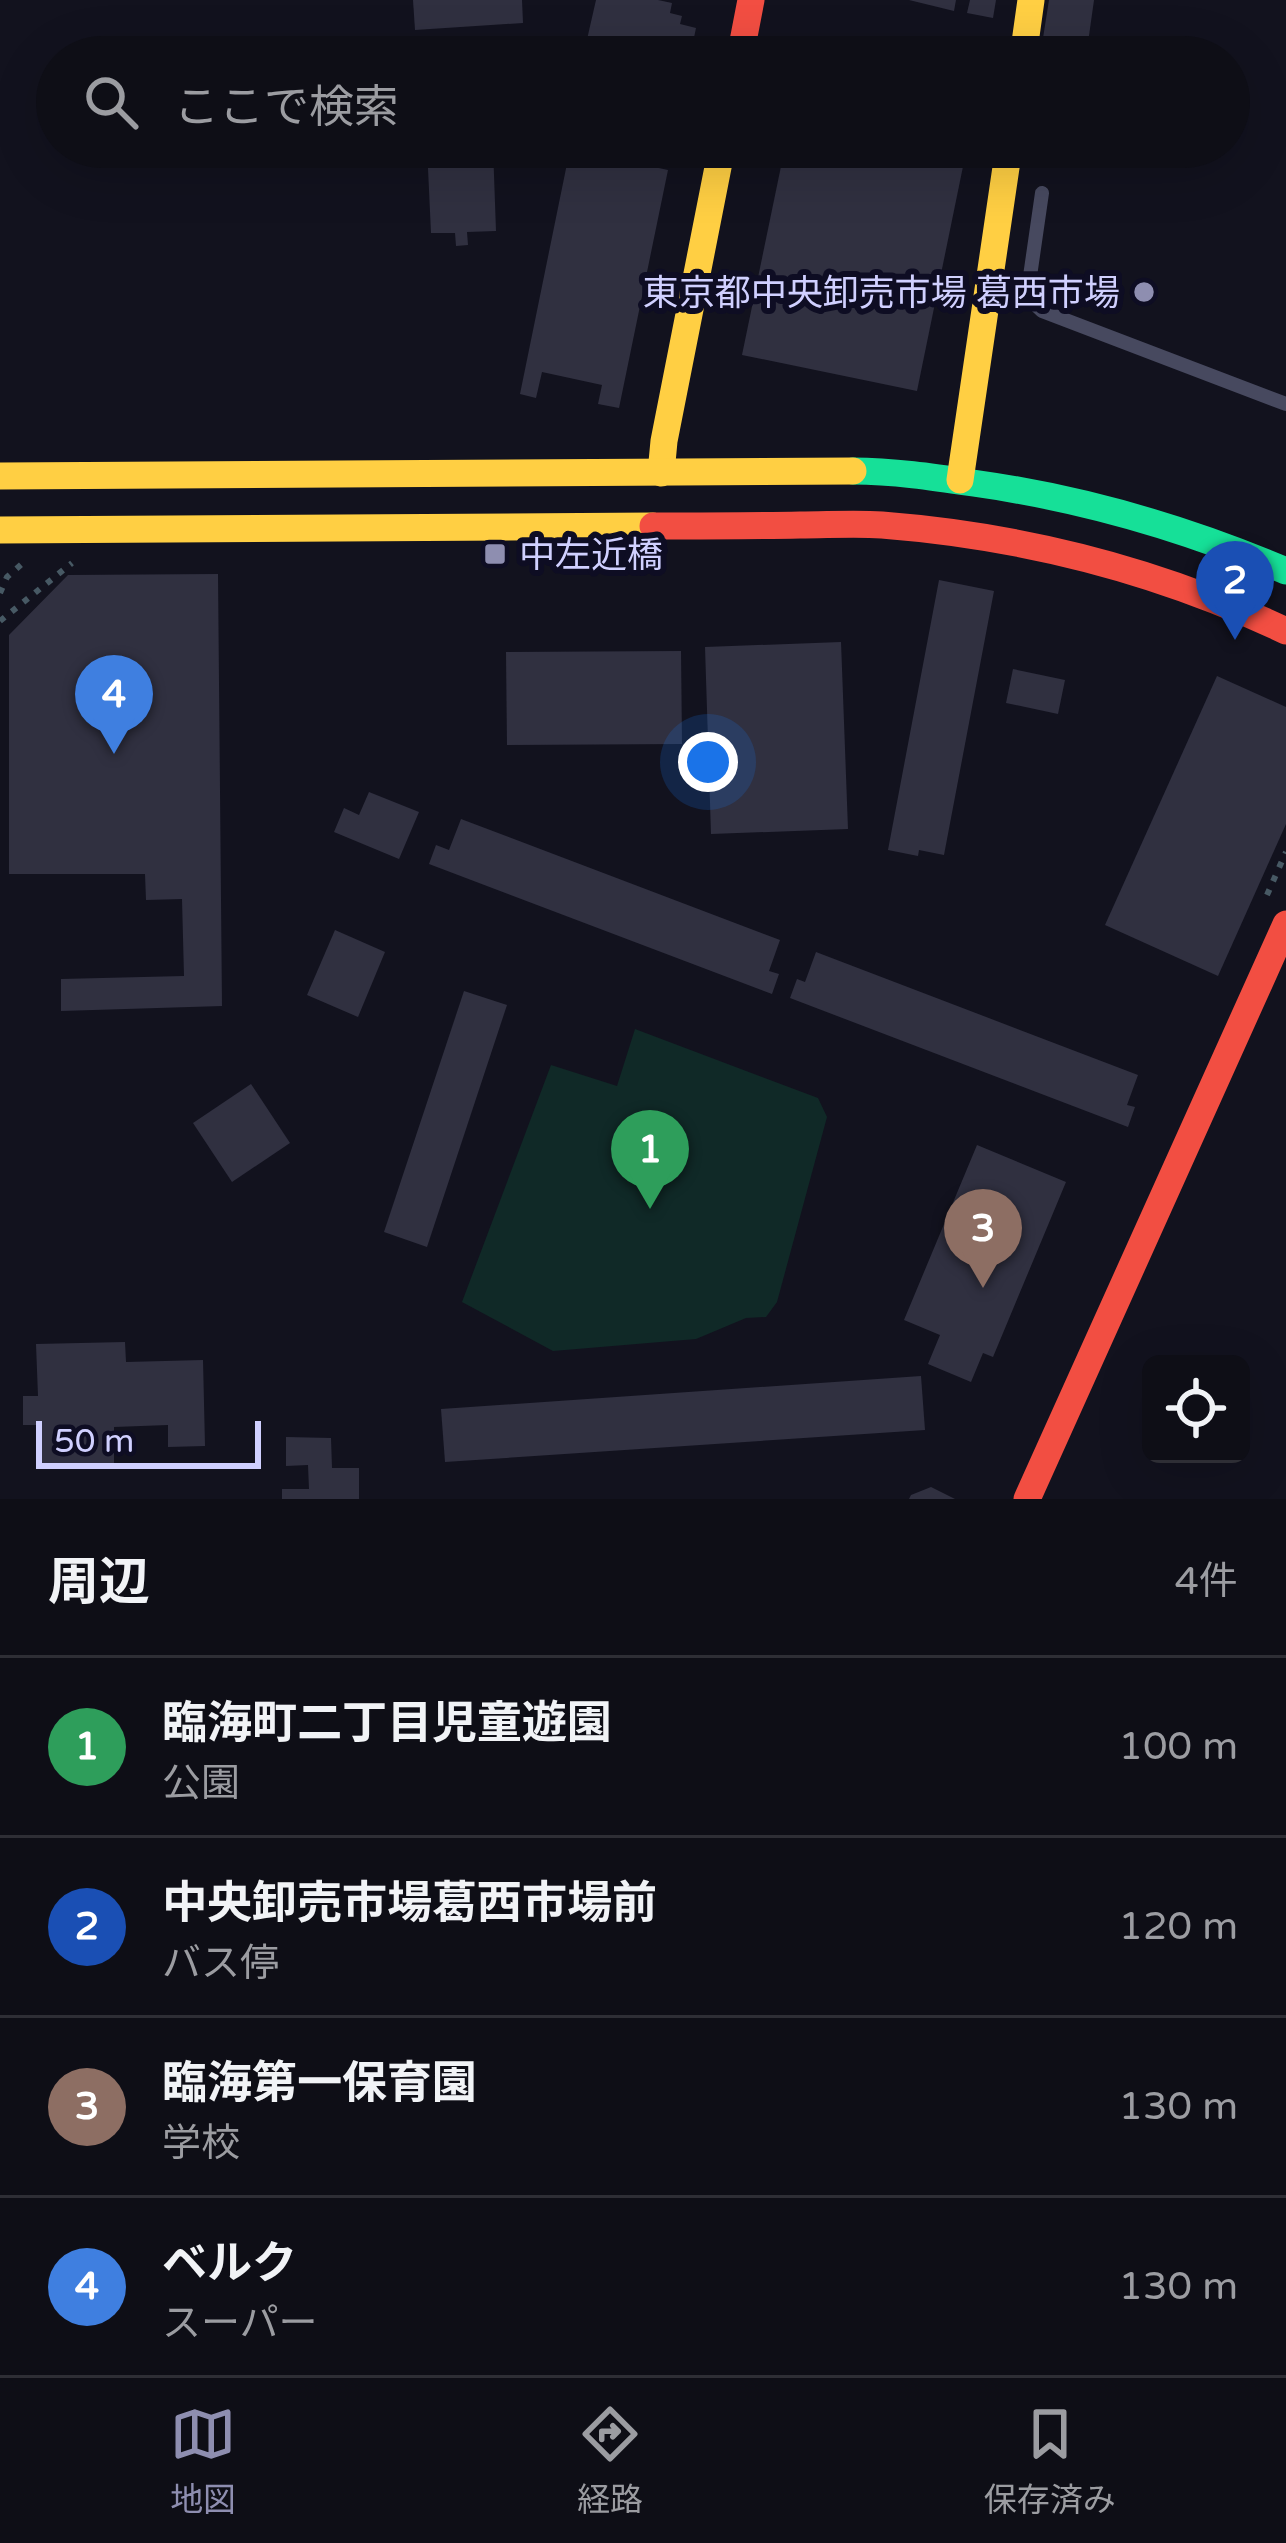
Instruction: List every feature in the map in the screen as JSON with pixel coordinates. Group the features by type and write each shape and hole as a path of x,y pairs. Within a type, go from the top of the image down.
{"street":[{"path":"744,36 751,0"},
{"path":"1025,36 1031,0"},
{"path":"661,473 718,168"},
{"path":"960,480 1007,168"},
{"path":"0,476 882,471 1027,491 1128,514 1195,534 1286,571"},
{"path":"0,530 879,526 1018,543 1118,566 1179,585 1286,631"},
{"path":"1027,1499 1286,924"}],"lane":[{"path":"1042,193 1027,297 1049,313 1286,404"},
{"path":"1041,333 1049,313"},
{"path":"1108,358 1116,339"},
{"path":"1171,381 1178,363"}],"path":[{"path":"0,621 76,559 60,559"},
{"path":"0,592 27,560"}],"green space":[{"path":"635,1029 818,1098 827,1117 777,1302 766,1317 746,1318 696,1339 553,1351 462,1302 551,1065 617,1086"}],"building":[{"path":"413,0 522,0 523,23 415,30"},
{"path":"596,0 672,3 670,13 682,16 680,24 696,28 694,36 588,36"},
{"path":"909,0 956,0 954,11"},
{"path":"970,0 996,0 993,18 967,13"},
{"path":"1049,0 1094,0 1089,36 1043,36"},
{"path":"428,168 494,168 496,231 467,232 468,245 456,246 455,233 431,233"},
{"path":"566,168 668,170 619,408 598,404 602,385 542,372 536,398 520,394"},
{"path":"781,168 963,168 917,391 742,355"},
{"path":"218,574 222,1006 61,1011 61,979 184,976 182,899 146,900 145,874 9,874 9,635 68,575"},
{"path":"939,580 994,591 944,855 919,850 918,856 888,850"},
{"path":"841,642 848,829 711,834 705,647"},
{"path":"681,651 682,744 507,745 506,652"},
{"path":"1013,669 1065,680 1058,714 1006,703"},
{"path":"1217,676 1286,707 1286,824 1218,976 1105,925"},
{"path":"369,792 419,812 399,859 334,832 344,808 359,815"},
{"path":"461,819 780,940 769,971 779,974 772,994 429,864 436,845 449,850"},
{"path":"335,930 385,952 358,1017 307,995"},
{"path":"816,952 1138,1075 1127,1105 1135,1107 1128,1127 790,998 797,979 805,982"},
{"path":"464,991 507,1005 427,1247 384,1232"},
{"path":"251,1084 290,1143 232,1182 193,1123"},
{"path":"977,1145 1066,1182 993,1357 983,1353 971,1382 928,1364 940,1335 904,1320"},
{"path":"125,1342 126,1362 203,1360 205,1446 168,1447 168,1425 114,1427 114,1464 39,1466 38,1425 23,1425 23,1396 38,1396 36,1344"},
{"path":"921,1376 925,1430 445,1462 441,1409"},
{"path":"286,1437 331,1438 332,1468 359,1468 359,1499 282,1499 282,1489 309,1489 308,1465 286,1466"},
{"path":"931,1487 955,1499 909,1499"}],"traffic: fast":[{"path":"853,471 1013,489 1093,506 1210,541 1286,571"}],"traffic: slow":[{"path":"1026,36 1031,0"},
{"path":"661,473 718,168"},
{"path":"960,480 1006,168"},
{"path":"0,476 853,471"},
{"path":"0,530 653,526"}],"traffic: jam":[{"path":"744,36 751,0"},
{"path":"653,526 872,524 986,538 1140,574 1286,631"},
{"path":"1027,1499 1286,924"}],"place":[{"name":"東京都中央卸売市場 葛西市場","path":"1144,292"},
{"name":"中左近橋","path":"495,554"},
{"name":"中央卸売市場葛西市場前","path":"1235,640"},
{"name":"ベルク","path":"114,754"},
{"name":"臨海町二丁目児童遊園","path":"650,1209"},
{"name":"臨海第一保育園","path":"983,1288"}]}
